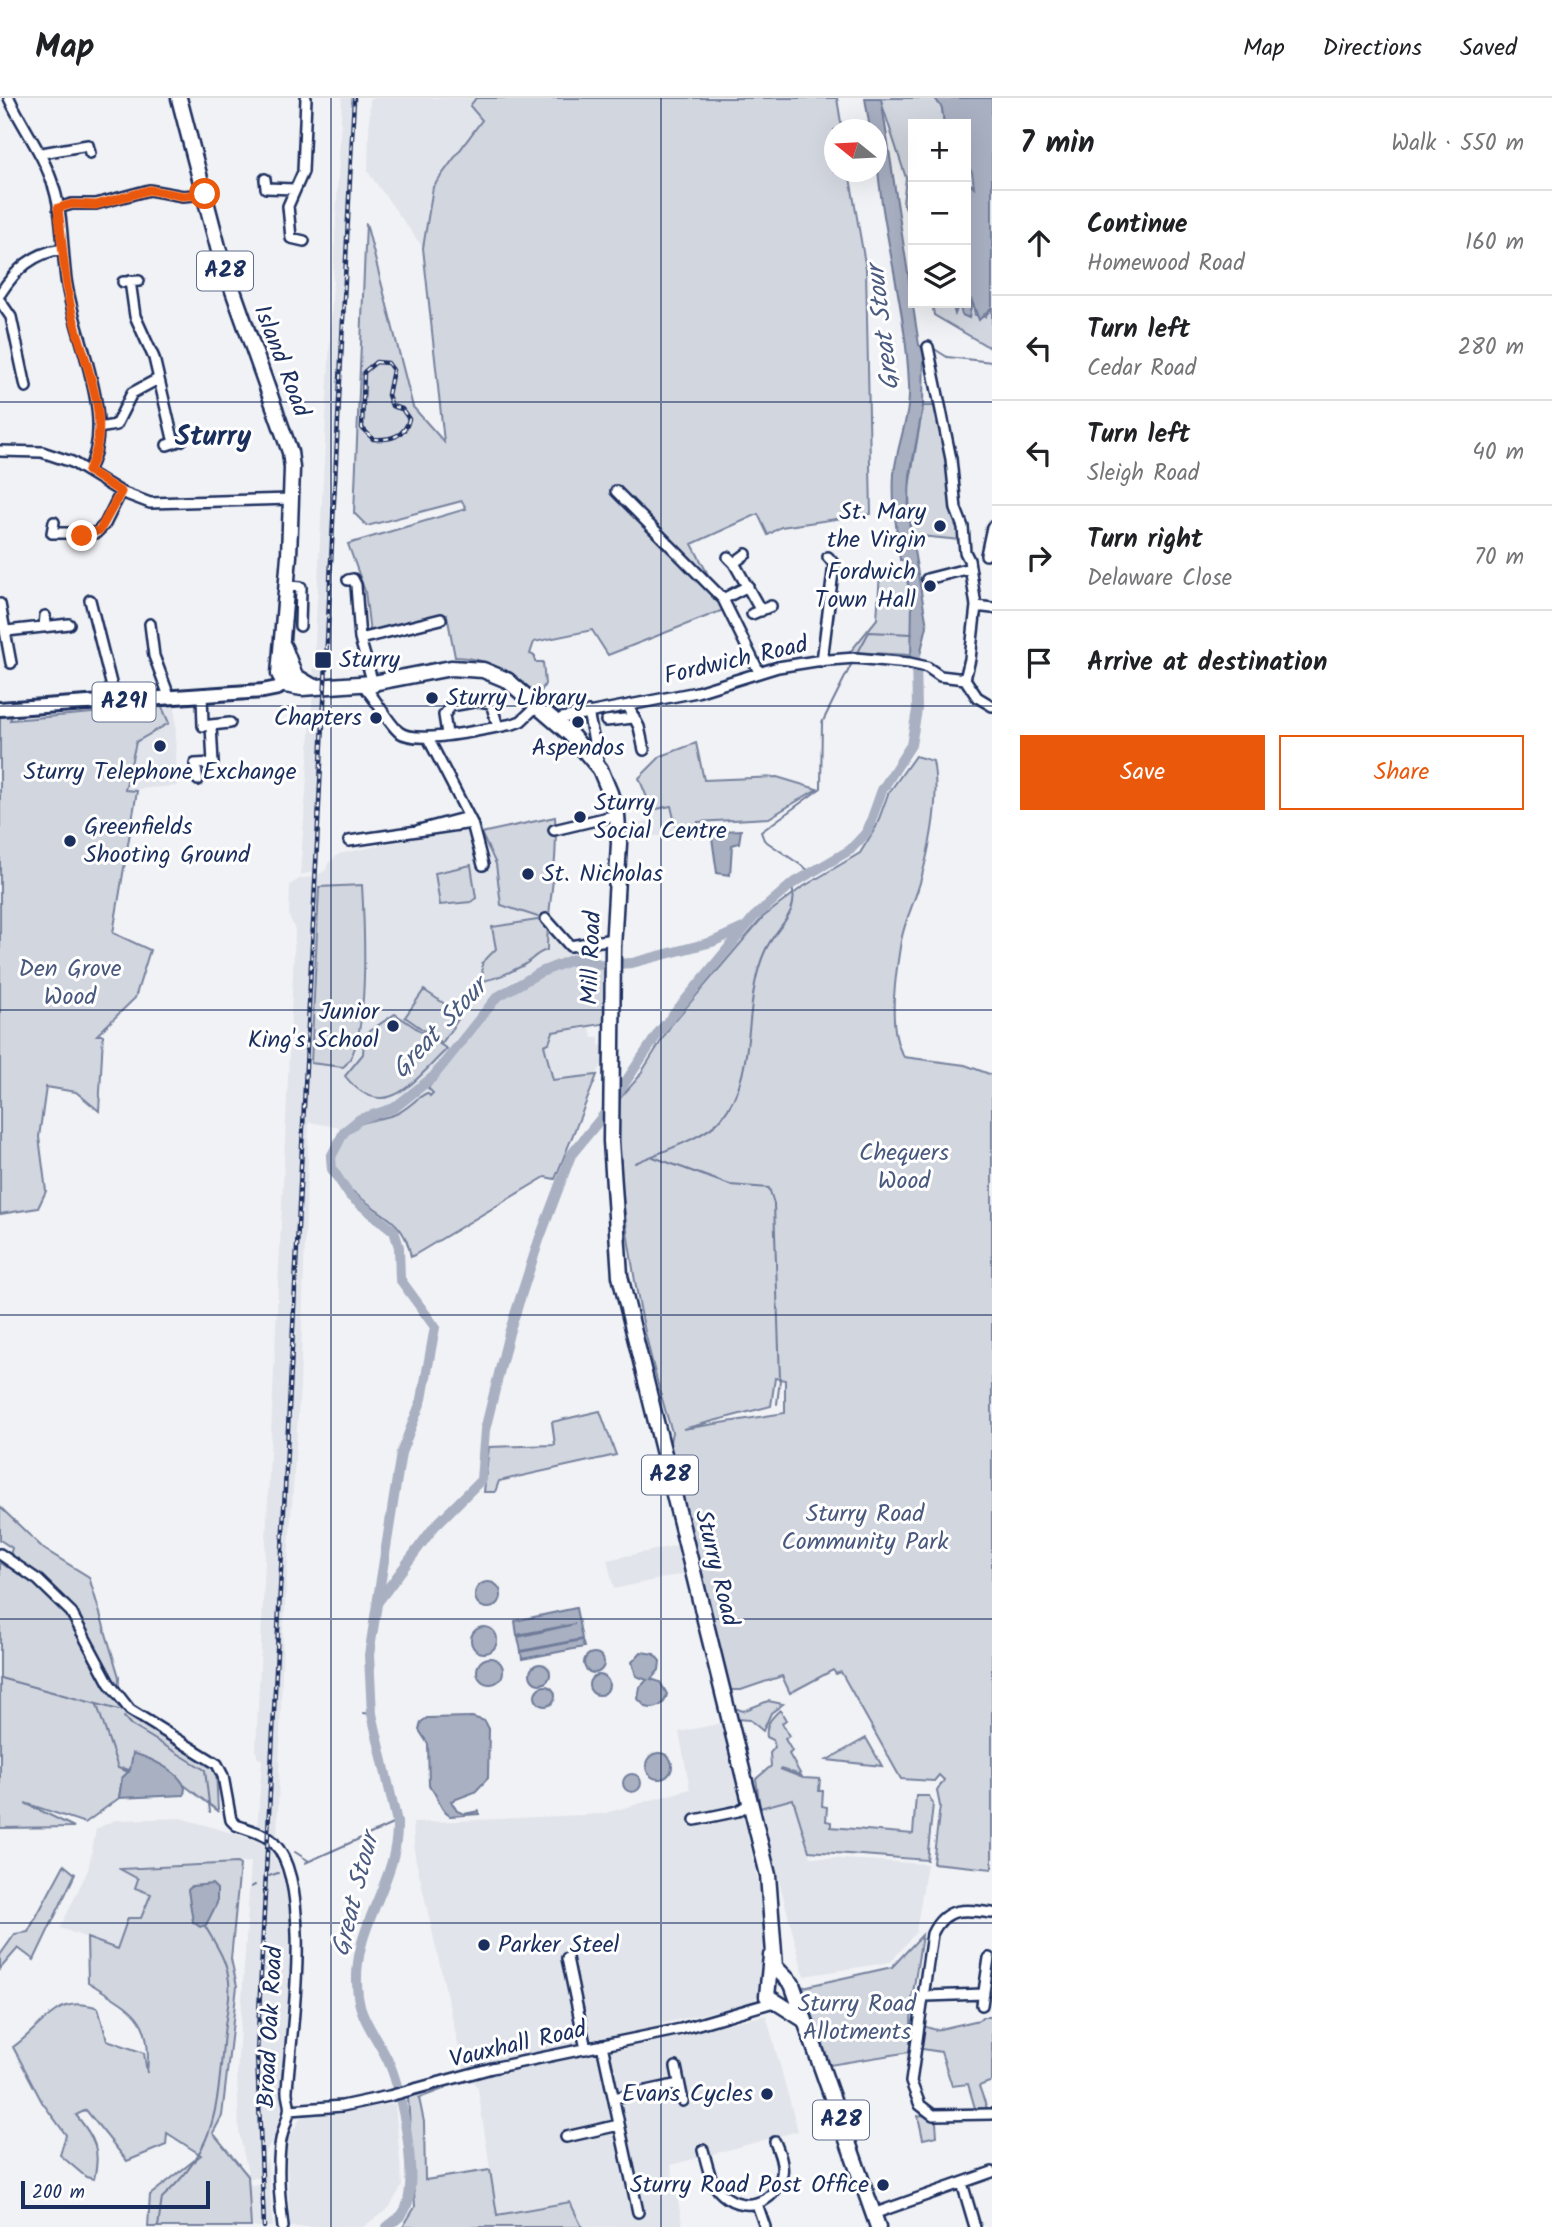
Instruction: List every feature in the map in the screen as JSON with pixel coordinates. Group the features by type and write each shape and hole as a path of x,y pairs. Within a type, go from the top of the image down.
{"highway":[{"name":"Island Road","path":"179,98 234,299 286,439 292,468 284,646 288,677"},
{"name":"A28","path":"288,677 290,688 368,684 430,671 467,667 496,675 558,723 600,769"},
{"name":"Mill Road","path":"600,769 617,815 612,1069"},
{"name":"Sturry Road","path":"612,1069 611,1141 620,1276 752,1810 772,1903 772,1996"},
{"name":"Sturry Road","path":"773,1951 775,1967 782,1977 790,1981 876,2220"},
{"path":"772,1996 774,1978 782,1977"},
{"path":"772,1996 790,1998 793,1990"},
{"path":"772,1996 804,2020"}],"main road":[{"name":"A291","path":"0,709 263,691 288,677"}],"street":[{"path":"10,98 42,153 58,208 71,307 93,387 98,428 98,448 88,471"},
{"path":"304,241 291,238 288,206 303,172 306,98"},
{"path":"42,153 88,145 90,153"},
{"path":"265,179 266,188 294,190"},
{"path":"58,208 72,204 96,205 149,190 183,196 205,194"},
{"path":"0,294 11,277 34,257 63,249"},
{"path":"130,281 135,316 154,358 174,442"},
{"path":"0,301 11,317 26,387"},
{"path":"928,347 951,459 976,606 971,659 965,680 977,698 992,706"},
{"path":"98,428 112,428 123,423 132,394 158,379"},
{"path":"0,451 42,452 88,471 121,492 150,503 292,499"},
{"path":"616,491 723,599 759,672"},
{"path":"54,522 52,533 96,533 105,524 121,492"},
{"path":"966,554 989,555 992,527"},
{"path":"747,554 731,560 748,586 756,612 771,606"},
{"path":"822,661 833,601 834,564 828,557"},
{"path":"928,579 970,568"},
{"path":"348,580 354,579 356,585 368,684 399,732 416,738 498,727 521,721 538,705"},
{"path":"288,586 301,587 300,626"},
{"path":"723,599 748,586"},
{"path":"90,600 116,703"},
{"path":"0,604 11,663"},
{"path":"976,606 992,608"},
{"path":"44,627 45,616"},
{"path":"360,635 388,635 441,619"},
{"path":"7,631 69,624"},
{"path":"150,624 154,656 169,696"},
{"name":"Fordwich Road","path":"558,723 562,718 697,692 759,672 822,661 855,658 920,664 940,676 965,680"},
{"path":"198,780 195,764 213,763 203,726 202,694"},
{"path":"447,734 446,710 451,706 479,701 491,703 498,727"},
{"path":"628,706 639,727 644,750"},
{"path":"588,712 600,769"},
{"path":"606,721 633,718"},
{"path":"203,726 230,723"},
{"path":"428,737 470,820 483,865"},
{"path":"555,830 617,815"},
{"path":"349,841 411,834 470,820"},
{"path":"546,919 570,946 613,943"},
{"name":"Broad Oak Road","path":"0,1554 38,1580 71,1612 109,1684 130,1710 217,1764 223,1776 231,1820 236,1825 273,1842 287,1863 294,1899 295,2012 286,2094 290,2110 282,2127 279,2149 283,2227"},
{"path":"695,1820 752,1810"},
{"path":"992,1913 960,1909 938,1921 932,1934 926,1996 912,2074 920,2105 925,2111 941,2117 992,2114"},
{"path":"567,1958 586,2049"},
{"path":"982,2006 989,1958"},
{"path":"926,1996 984,1994"},
{"name":"Vauxhall Road","path":"290,2110 342,2106 389,2096 492,2068 754,2011 772,1996"},
{"path":"603,2045 638,2212"},
{"path":"676,2067 683,2101"},
{"path":"614,2098 679,2084"},
{"path":"566,2137 620,2125"},
{"path":"703,2150 717,2189 738,2204 757,2204 771,2195 782,2175 775,2142"},
{"path":"876,2220 992,2172"},
{"path":"962,2183 975,2227"},
{"path":"757,2204 765,2227"}],"shaded area":[{"path":"342,98 357,98 349,201 328,681 313,681"},
{"path":"370,98 476,98 470,106 482,120 433,187 423,248 368,172"},
{"path":"313,692 327,692 318,871 300,875"},
{"path":"175,703 177,786 125,790 136,742 169,723 162,707"},
{"path":"671,806 678,836 627,836 625,828 655,819 652,810"},
{"name":"Junior King's School","path":"468,827 496,864 502,905 546,919 547,926 576,954 511,982 497,993 428,1088 433,1093 411,1257 407,1238 393,1221 353,1193 336,1167 336,1149 348,1129 309,1122 300,1386 283,1635 277,1842 257,1832 262,1760 257,1757 256,1749 295,930 289,916 290,885 299,879 317,876 315,966 318,875 326,870 328,863 339,854"},
{"path":"590,1028 592,1038 599,1037 599,1045 609,1048 597,1075 553,1080 544,1045 549,1043 553,1032"},
{"path":"678,1545 687,1573 614,1589 607,1560"},
{"path":"722,1723 763,1903 764,1946 757,1996 753,2002 661,2024 664,2038 766,2015 798,2131 671,2165 683,2227 582,2227 570,2202 497,2215 478,2089 463,2066 415,1856 413,1823 602,1814 690,1789 679,1732"},
{"path":"793,1799 811,1857 927,1864 916,1932 891,1962 804,1976 760,1808"},
{"path":"181,1818 252,1839 269,1847 287,1883 292,1917 292,2012 284,2093 276,2134 264,2154 259,2178 249,2178 239,2132 237,2075 251,1862 122,1869 139,1879 151,1894 141,1919 128,1918 117,1949 60,1928 88,1870 96,1829 115,1820"},
{"path":"395,2104 402,2186 389,2208 363,2227 290,2227 286,2142 303,2114"},
{"path":"267,2157 273,2227 253,2227 248,2185 261,2184"}],"green space":[{"path":"476,98 837,98 840,119 824,119 824,182 851,182 866,269 871,514 781,527 768,535 758,514 692,544 726,609 608,655 592,630 534,642 530,654 535,656 535,662 543,662 545,684 539,695 490,664 455,657 447,615 370,633 365,591 348,544 466,509 462,501 367,526 354,513 366,223 413,407 444,442 423,248 433,187 482,120 470,106"},
{"path":"880,98 935,98 942,108 943,119 908,119 907,210 903,203 906,178"},
{"path":"972,299 975,315 985,317 992,307 992,349 934,315 933,308 954,308 955,313 957,308 963,308 969,317"},
{"path":"923,406 937,406 961,540 911,535 909,487"},
{"path":"905,567 913,615 912,655 850,652 877,619 880,572"},
{"name":"Den Grove Wood","path":"162,707 169,723 136,742 125,790 137,791 113,933 150,950 135,998 97,1035 103,1035 99,1111 76,1092 46,1087 39,1137 46,1191 38,1208 0,1214 0,714 13,714 10,720"},
{"path":"696,743 704,780 777,777 817,789 769,818 698,822 699,837 678,836 671,806 652,810 639,778 661,756"},
{"path":"915,756 933,761 935,805 931,835 919,887 903,933 897,969 894,1017 898,1046 904,1057 965,1065 992,1075 992,1869 933,1863 940,1806 937,1791 944,1780 939,1775 934,1781 901,1779 841,1672 836,1674 833,1670 790,1693 782,1676 741,1690 728,1690 669,1447 672,1432 641,1311 622,1187 615,1104 638,1078 671,1025 763,917 801,888 860,853 876,827 888,794","holes":["775,1378 785,1380 785,1413 683,1429 771,1406"]},
{"path":"555,817 555,852 547,950 514,970 483,981 482,963 496,949 492,927 544,919 501,905 496,864 481,833"},
{"path":"471,865 476,898 471,902 440,905 435,873"},
{"path":"362,885 364,982 358,1035 352,1055 343,1067 311,1063 319,887"},
{"path":"590,962 608,969 608,1023 553,1032 549,1043 544,1045 553,1080 597,1075 555,1179 545,1177 411,1257 400,1229 341,1180 335,1169 334,1157 338,1145 356,1125 396,1114 427,1093 430,1096 433,1093 428,1088 498,1000 541,974"},
{"path":"424,990 461,1015 442,1043 405,1017"},
{"path":"395,1014 447,1049 399,1093 386,1098 373,1097 360,1090 345,1076 363,1054 364,1040 368,1032"},
{"path":"600,1411 616,1455 499,1481 495,1492 484,1492 489,1447 555,1445 552,1422"},
{"path":"0,1507 44,1549 89,1577 119,1677 118,1706 216,1769 218,1811 150,1759 130,1770 122,1768 129,1772 122,1778 119,1798 85,1823 25,1803 74,1827 0,1828 0,1562 7,1567 12,1548 0,1540"},
{"path":"768,1701 783,1704 771,1713 763,1731 750,1720 737,1719 732,1707 743,1711"},
{"path":"780,1710 786,1720 782,1723 789,1736 785,1739 792,1751 789,1754 801,1775 780,1769 803,1778 820,1779 819,1791 823,1791 822,1806 827,1807 826,1821 831,1822 831,1827 913,1834 916,1796 929,1796 933,1804 927,1860 809,1851 793,1799 760,1808 756,1779 771,1766 770,1753 775,1747 773,1740 767,1737 767,1729 771,1719"},
{"path":"866,1738 882,1766 827,1760"},
{"path":"64,1865 75,1874 34,1960 18,1948 0,1969 0,1955 15,1934 28,1932"},
{"path":"240,1865 231,1959 237,1986 222,2116 213,2133 248,2176 251,2227 148,2227 150,2195 201,2155 167,2133 166,2145 127,2161 86,2110 76,2115 92,2138 97,2160 94,2179 86,2177 60,2155 66,2135 42,2102 13,2047 61,2008 84,2005 98,2008 107,2040 144,2053 147,2073 148,2054 143,2026 128,2008 88,1982 87,1938 117,1949 128,1918 141,1918 151,1894 135,1888 138,1879 120,1869"},
{"name":"Sturry Road Allotments","path":"922,1935 912,1999 910,2052 830,2065 803,1987 892,1967"},
{"path":"982,2017 992,2017 992,2081 979,2086 989,2114 977,2115 968,2084 952,2086 941,2052 916,2048 920,2025 936,2030"},
{"path":"446,2088 419,2098 424,2122 425,2180 490,2170 497,2215 570,2202 582,2227 403,2227 415,2207 408,2097"},
{"path":"923,2115 936,2122 937,2136 923,2139 918,2116"}],"water":[{"name":"Great Stour","path":"865,98 881,98 884,119 868,119"},
{"path":"935,98 992,98 992,307 979,320 972,301 971,307 971,184 974,187 971,171 971,119 943,119 942,108"},
{"name":"Great Stour","path":"887,137 908,274 908,308 913,308 919,345 924,349 923,406 910,475 908,516 927,626 918,663 911,660 912,601 903,560 900,560 894,496 894,474 909,396 907,353 880,182 887,182"},
{"path":"960,308 971,308 969,318 962,315"},
{"path":"741,830 739,843 732,845 730,875 717,873 712,838 722,831"},
{"path":"488,1582 497,1586 501,1595 497,1604 488,1608 479,1604 475,1595 479,1586"},
{"path":"576,1608 582,1639 521,1651 518,1637 575,1624 517,1635 515,1621"},
{"path":"484,1627 493,1631 497,1640 493,1649 484,1653 475,1649 471,1640 475,1631"},
{"path":"582,1640 584,1647 522,1659 521,1652"},
{"path":"641,1652 654,1654 660,1661 659,1670 651,1679 660,1682 667,1694 662,1704 657,1707 646,1707 638,1699 640,1687 647,1680 636,1676 632,1662"},
{"path":"594,1653 601,1656 604,1663 601,1670 594,1673 587,1670 584,1663 587,1656"},
{"path":"490,1658 499,1662 503,1671 499,1680 490,1684 481,1680 477,1671 481,1662"},
{"path":"540,1664 547,1667 550,1674 547,1681 540,1684 533,1681 530,1674 533,1667"},
{"path":"599,1675 606,1678 609,1685 606,1692 599,1695 592,1692 589,1685 592,1678"},
{"path":"545,1686 552,1689 555,1696 552,1703 545,1706 538,1703 535,1696 538,1689"},
{"path":"472,1717 485,1721 489,1729 488,1778 475,1792 451,1801 457,1811 464,1814 479,1811 479,1814 450,1816 443,1810 429,1786 428,1744 419,1730 421,1722 427,1718"},
{"path":"133,1753 170,1770 182,1782 184,1795 119,1798 122,1778 130,1770"},
{"path":"659,1753 669,1756 672,1766 669,1776 659,1779 649,1776 646,1766 649,1756"},
{"path":"632,1774 638,1777 641,1783 638,1789 632,1792 626,1789 623,1783 626,1777"},
{"path":"212,1884 217,1889 217,1903 206,1925 200,1927 193,1922 188,1890 192,1886"}],"waterway":[{"path":"933,348 947,357 992,362"},
{"name":"Great Stour","path":"856,656 869,632 912,634"},
{"name":"Great Stour","path":"378,1602 434,1527 481,1480 485,1430 509,1333 539,1240 571,1155 602,1117 659,1032 754,917 792,884 850,850 867,832 882,790 911,745 917,710 916,655"},
{"name":"Great Stour","path":"811,872 764,840 761,832 821,788 822,723 853,661"},
{"path":"635,1163 681,1144 714,1126 733,1101 741,1081 758,972 769,943 790,912 793,903 791,885"},
{"name":"Great Stour","path":"387,2227 403,2213 408,2201 410,2162 404,2116 394,2076 363,2014 358,1996 357,1971 361,1948 390,1866 396,1845 397,1822 372,1714 369,1655 401,1453 422,1399 435,1327 400,1279 399,1247 394,1231 350,1196 332,1169 331,1157 344,1132 360,1119 394,1108 433,1077 497,997 541,972 574,959 602,965 632,963 712,942 743,928"},
{"path":"653,1157 730,1185 769,1188 774,1204 780,1379 777,1404"},
{"path":"0,1678 119,1710"},
{"path":"97,1705 118,1768 129,1772"},
{"path":"363,1713 372,1714"},
{"path":"124,1717 131,1725 205,1770 210,1812"},
{"path":"305,1863 397,1822"},
{"path":"295,1852 309,1861"},
{"path":"269,1876 278,1873"},
{"path":"251,1887 255,1885"},
{"path":"158,2227 162,2198 195,2160 205,2142 216,2103 229,1982 222,1956 205,1926"}],"railway":[{"path":"264,2227 257,2054 354,98"},
{"path":"376,362 388,363 393,370 388,395 392,406 402,409 409,419 400,434 385,439 373,439 362,428 364,372 376,362"}],"place":[{"name":"St. Mary the Virgin","path":"940,526"},
{"name":"Fordwich Town Hall","path":"930,586"},
{"name":"Sturry","path":"323,660"},
{"name":"Sturry Library","path":"432,698"},
{"name":"Chapters","path":"376,718"},
{"name":"Aspendos","path":"578,722"},
{"name":"Sturry Telephone Exchange","path":"160,746"},
{"name":"Sturry Social Centre","path":"580,817"},
{"name":"Greenfields Shooting Ground","path":"70,841"},
{"name":"St. Nicholas","path":"528,874"},
{"name":"Junior King's School","path":"393,1026"},
{"name":"Parker Steel","path":"484,1945"},
{"name":"Evans Cycles","path":"767,2094"},
{"name":"Sturry Road Post Office","path":"883,2185"}],"district":[{"name":"Sturry","path":"213,437"}],"route":[{"path":"82,536 90,536 100,530 121,492 88,471 98,448 96,408 93,387 71,307 58,208 72,204 96,205 149,190 183,196 205,194"}],"park label":[{"name":"Chequers Wood","path":"904,1167"},
{"name":"Sturry Road Community Park","path":"865,1528"}]}
